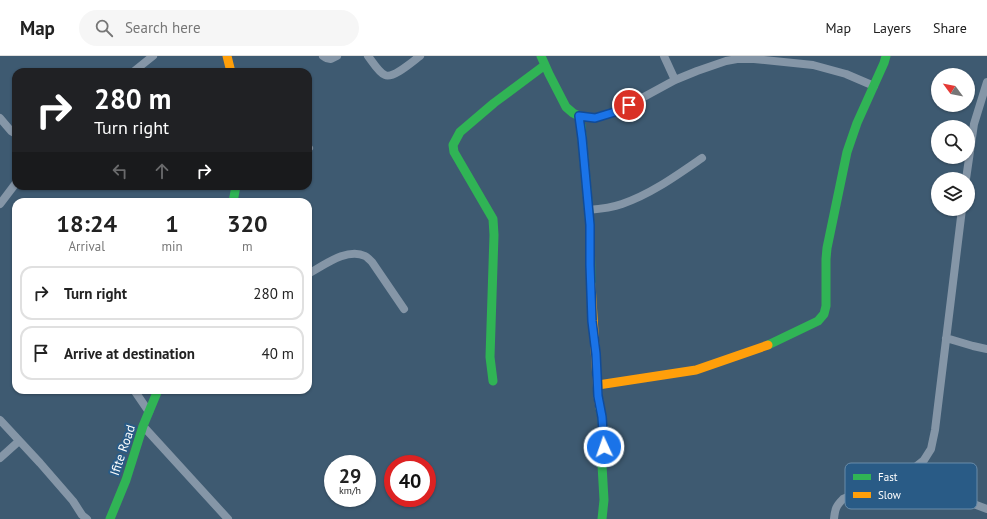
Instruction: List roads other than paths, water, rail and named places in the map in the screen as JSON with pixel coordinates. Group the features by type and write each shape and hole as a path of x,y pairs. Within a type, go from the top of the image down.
{"street":[{"path":"138,68 153,56"},
{"path":"227,56 231,68"},
{"path":"323,56 331,60 337,56"},
{"path":"368,56 380,72 389,76 395,74 420,56"},
{"path":"541,56 566,107 579,116 595,118 618,111 675,80 726,61 737,59 754,59 813,65 846,74 874,86"},
{"path":"664,56 675,80"},
{"path":"598,385 696,370 772,343 818,321 824,314 826,306 827,248 847,152 857,123 886,56"},
{"path":"493,381 490,357 494,235 493,219 454,152 453,145 460,132 494,103 545,65"},
{"path":"967,172 974,124 987,82"},
{"path":"579,116 590,225 592,321 596,354 596,376 602,417 604,447 602,465 604,500 602,519"},
{"path":"0,118 12,132"},
{"path":"588,210 621,204 644,195 669,181 702,158"},
{"path":"0,204 12,188"},
{"path":"920,463 931,449 935,430 961,216"},
{"path":"312,272 349,253 365,256 372,262 404,310"},
{"path":"946,338 987,349"},
{"path":"137,394 149,412"},
{"name":"Ifite Road","path":"110,519 126,480 143,426 156,394"},
{"path":"0,420 45,468 73,501 82,515 87,519"},
{"path":"143,426 228,519"},
{"path":"0,458 19,441"},
{"path":"834,519 835,510 838,504 845,498"},
{"path":"977,505 987,509"}]}
